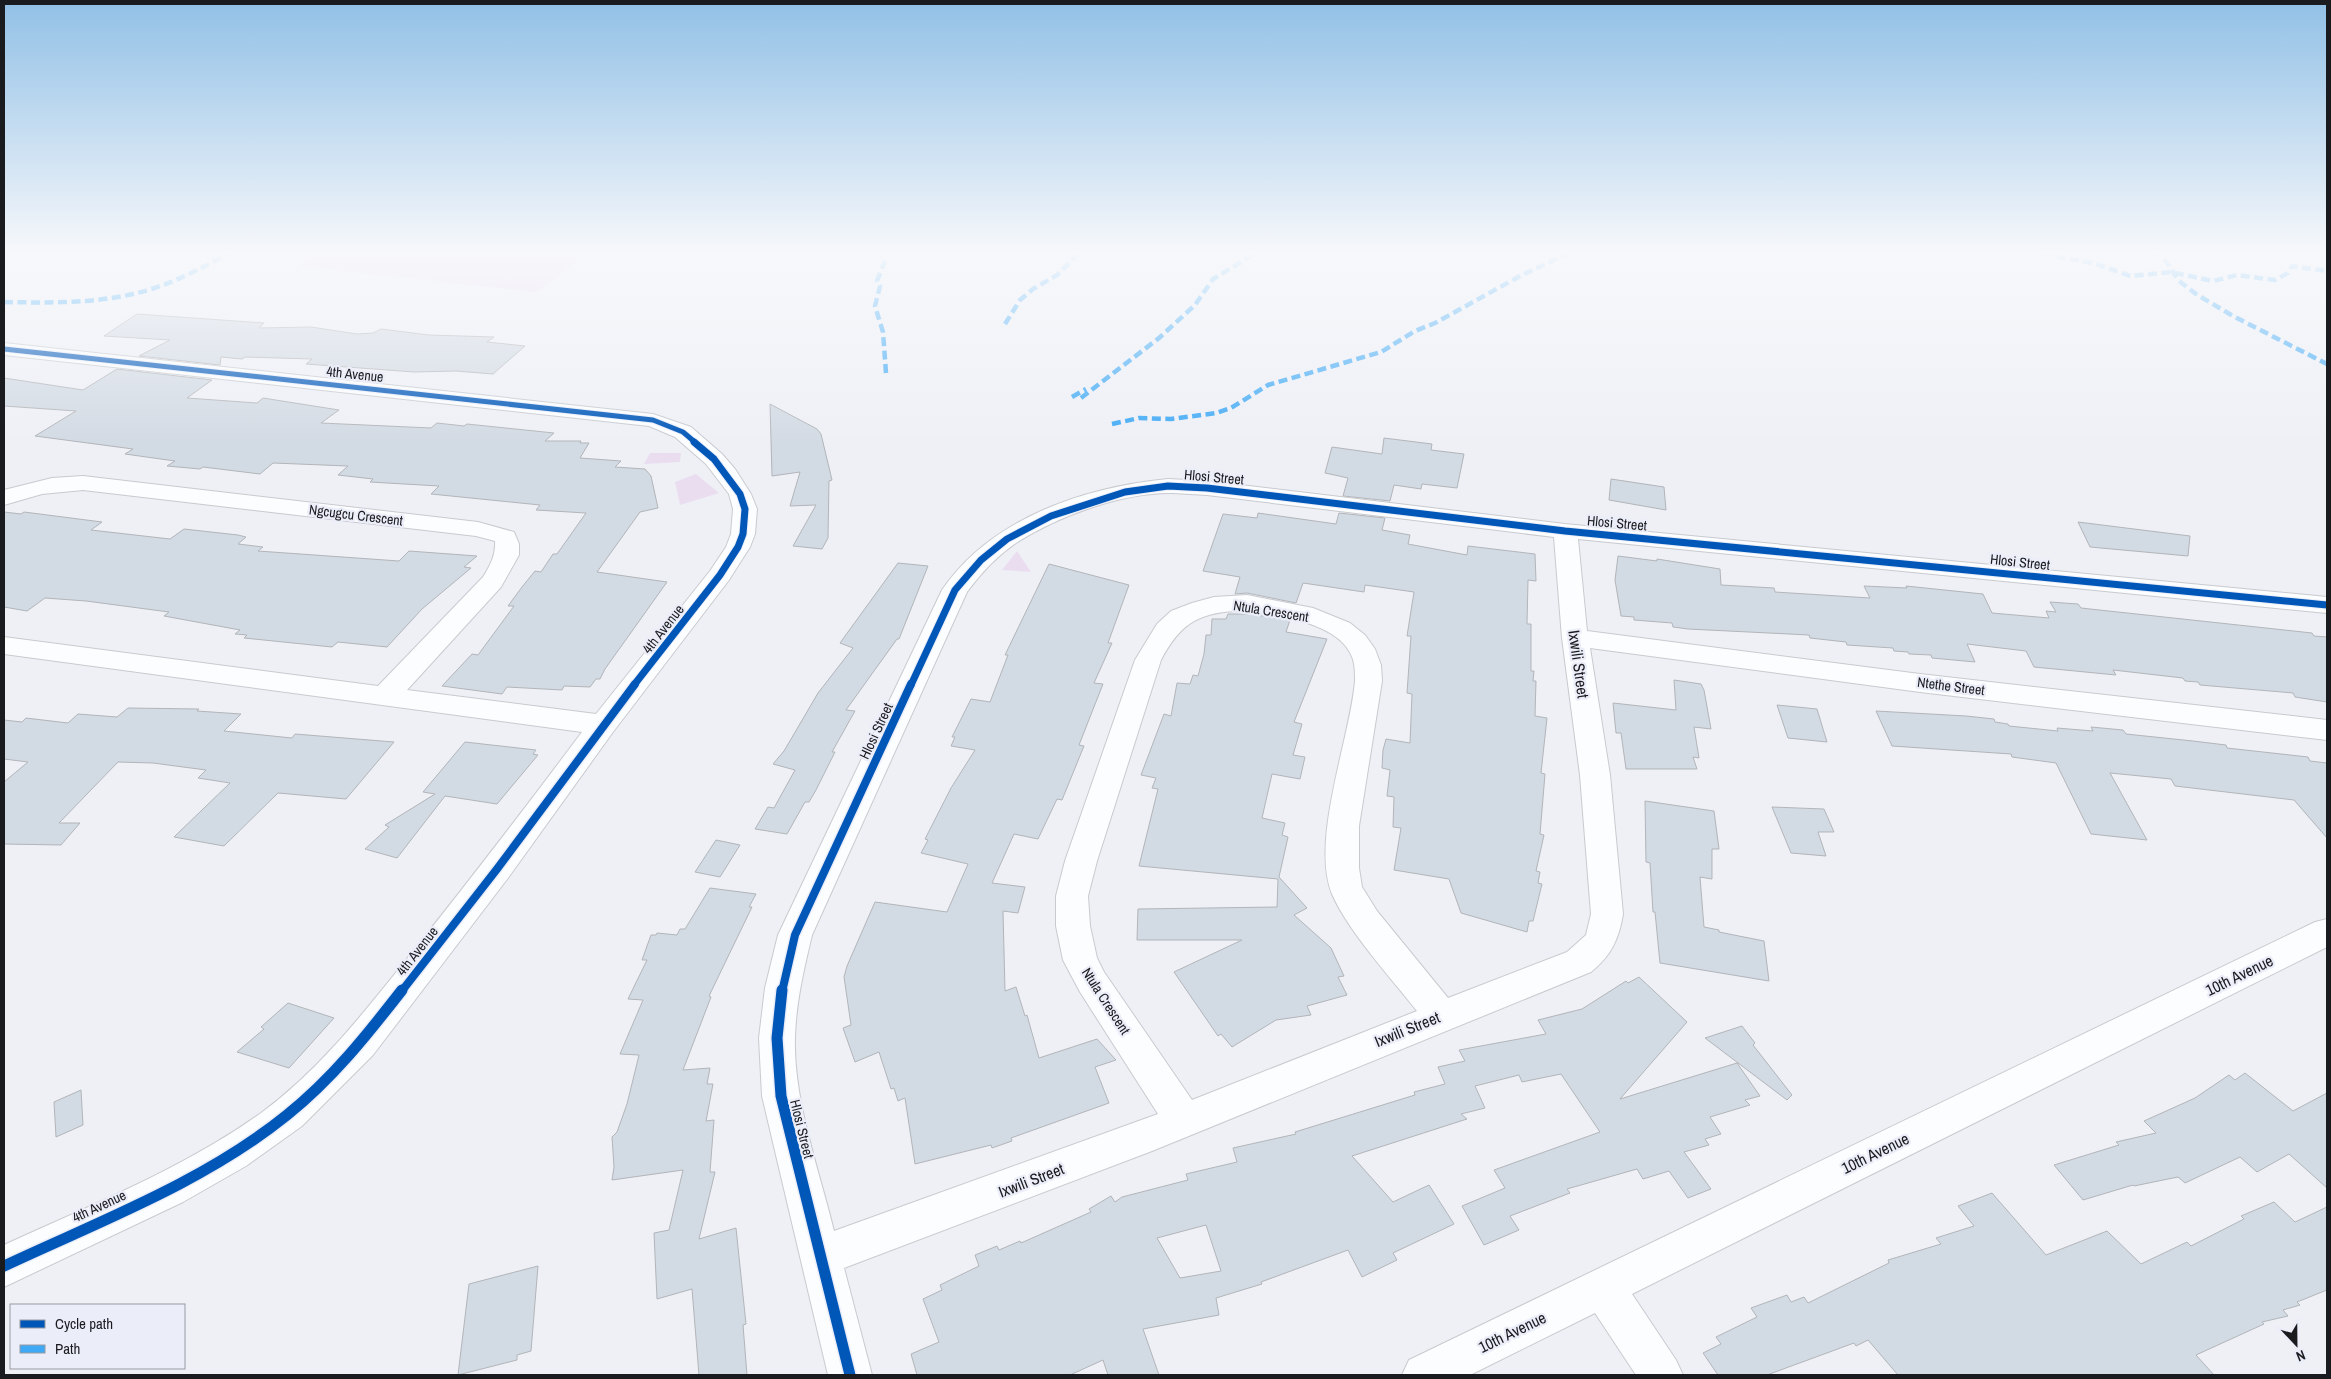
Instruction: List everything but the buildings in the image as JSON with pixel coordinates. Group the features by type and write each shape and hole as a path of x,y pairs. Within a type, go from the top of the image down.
{"street":[{"name":"4th Avenue","path":"4,349 653,420 683,432 714,459 740,494 745,509 743,534 738,547 720,575 603,725 497,869 360,1044 300,1105 262,1134 220,1160 171,1186 4,1266"},
{"name":"Ngcugcu Crescent","path":"4,498 55,483 83,483 478,529 506,537 509,549 504,563 492,582 386,696"},
{"name":"Hlosi Street","path":"850,1375 782,1096 777,1038 782,988 795,935 955,590 972,569 992,550 1028,528 1075,506 1110,496 1169,486 1207,488 1565,531 2327,605"},
{"name":"Ixwili Street","path":"820,1256 989,1197 1184,1121 1440,1015 1579,962 1597,948 1604,933 1607,914 1595,775 1575,638 1565,531"},
{"name":"Ntula Crescent","path":"1184,1121 1092,982 1080,960 1073,926 1072,904 1081,861 1148,660 1170,623 1183,614 1221,604 1244,604 1292,611 1335,625 1362,648 1366,659 1367,694 1343,838 1343,869 1346,888 1353,904 1440,1015"},
{"name":"Ntethe Street","path":"1575,638 1930,684 2327,730"},
{"path":"4,646 603,725"},
{"name":"10th Avenue","path":"1424,1375 2327,932"},
{"path":"1603,1287 1661,1375"}],"shaded area":[{"path":"650,453 681,453 680,462 644,464"},
{"path":"696,474 719,493 680,505 675,482"},
{"path":"1017,551 1031,572 1002,570"}],"marked path":[{"path":"879,315 883,332 886,373"},
{"path":"1005,324 1010,315"},
{"path":"1081,398 1159,338 1184,315"},
{"path":"1112,424 1139,418 1171,419 1216,413 1231,408 1268,385 1381,352 1415,331 1449,315"},
{"path":"2232,315 2327,364"},
{"path":"1072,397 1086,389"}],"cycle path":[{"path":"4,349 653,420 683,432 714,459 740,494 745,509 743,534 738,547 720,575 603,725 497,869 360,1044 314,1092 262,1134 233,1153 169,1189 4,1266"},
{"path":"850,1375 781,1096 777,1038 782,988 795,935 955,590 986,555 1007,539 1028,527 1075,507 1125,492 1168,486 1207,488 1565,531 2327,605"}]}
